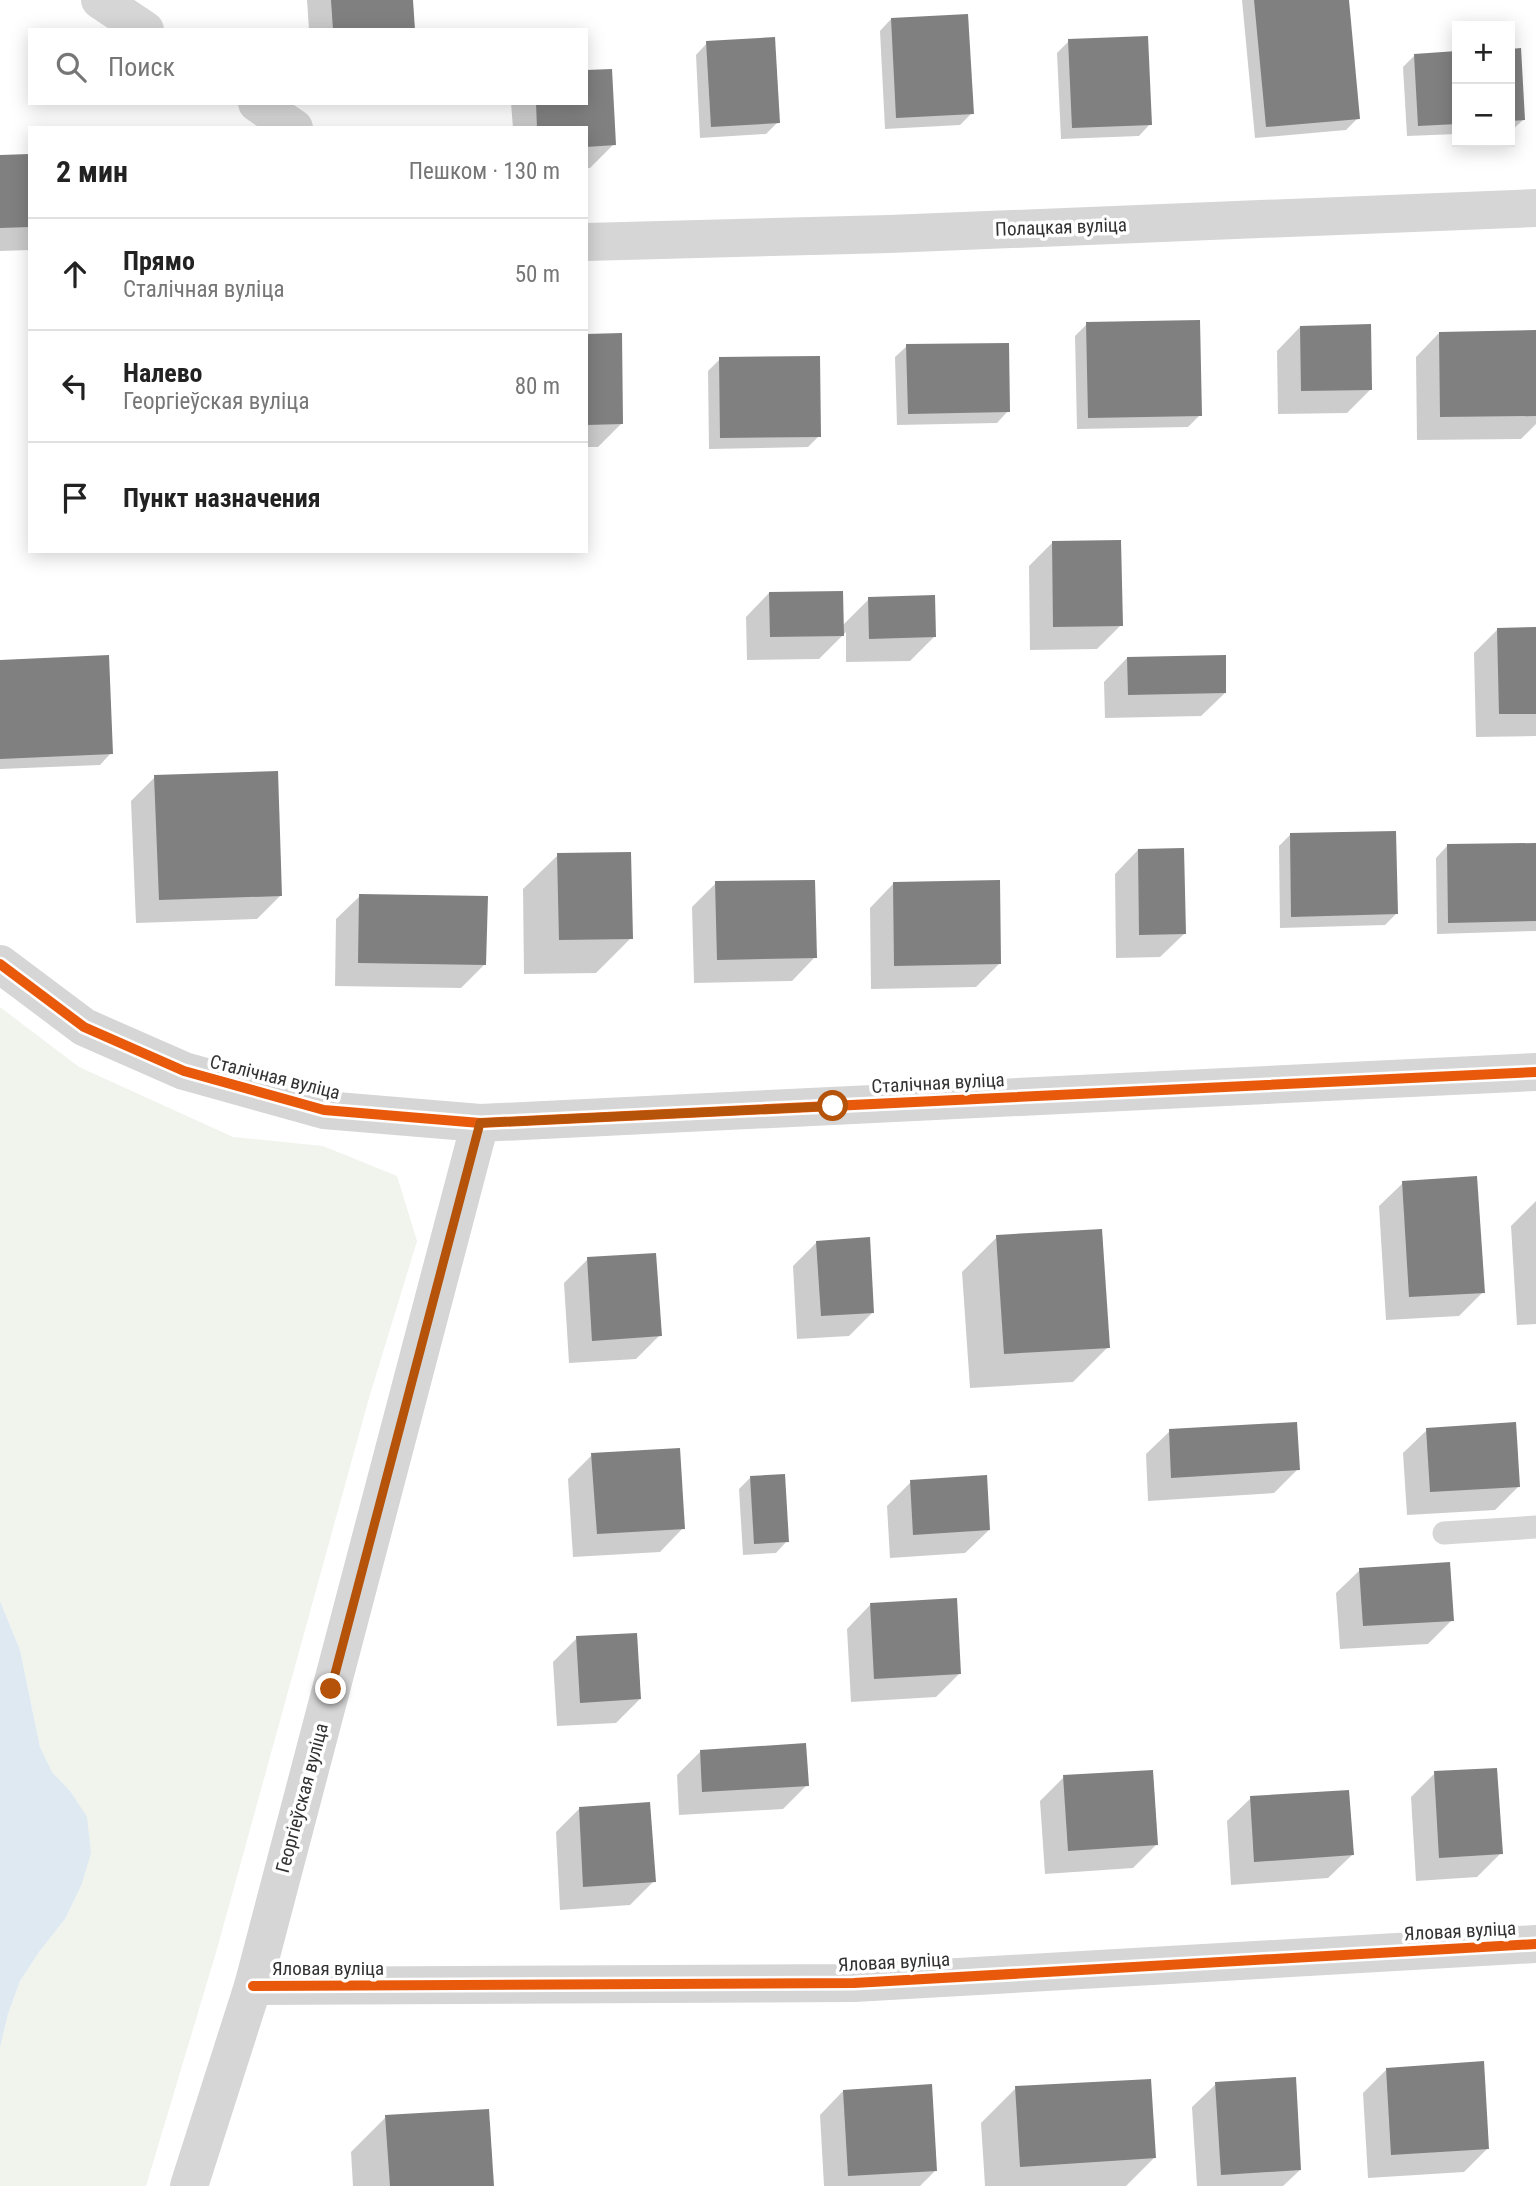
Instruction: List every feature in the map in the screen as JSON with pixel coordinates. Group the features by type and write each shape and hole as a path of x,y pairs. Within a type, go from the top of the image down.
{"street":[{"path":"100,0 142,28"},
{"path":"260,105 291,126"},
{"name":"Полацкая вуліца","path":"588,242 889,234 1536,208"},
{"name":"Сталічная вуліца","path":"0,964 84,1027 184,1071 324,1111 480,1123 1536,1072"},
{"name":"Георгіеўская вуліца","path":"189,2186 253,1986 480,1123"},
{"name":"Яловая вуліца","path":"253,1986 854,1983 1536,1944"}],"lane":[{"path":"1444,1533 1536,1527"}],"shaded area":[{"path":"0,1007 79,1067 233,1137 323,1146 397,1176 417,1241 369,1398 217,1949 146,2186 0,2186 0,2048 8,2014 20,1981 65,1919 81,1886 70,1791 52,1772 40,1747 20,1650 0,1601"},
{"path":"0,1601 20,1650 40,1747 52,1772 70,1791 87,1817 91,1853 81,1886 65,1919 20,1981 0,2048"}],"building":[{"path":"331,0 413,0 415,28 333,28"},
{"path":"1254,0 1349,0 1360,119 1266,127"},
{"path":"968,14 974,114 896,118 891,18"},
{"path":"1148,36 1152,125 1072,128 1068,39"},
{"path":"775,37 780,123 711,127 706,41"},
{"path":"1521,48 1525,120 1515,121 1515,49"},
{"path":"1452,51 1452,124 1418,126 1414,54"},
{"path":"612,69 616,145 588,147 588,126 537,126 536,105 588,105 588,70"},
{"path":"28,154 28,227 0,228 0,155"},
{"path":"1200,320 1202,416 1088,418 1086,322"},
{"path":"1371,324 1372,390 1301,391 1300,326"},
{"path":"1536,330 1536,416 1440,417 1439,332"},
{"path":"622,333 623,424 588,425 588,334"},
{"path":"1009,343 1010,412 908,414 906,344"},
{"path":"820,356 821,437 720,438 719,357"},
{"path":"1121,540 1123,626 1053,627 1052,541"},
{"path":"843,591 844,636 770,637 769,592"},
{"path":"935,595 936,637 869,639 868,597"},
{"path":"1536,627 1536,714 1499,714 1497,628"},
{"path":"109,655 113,754 0,759 0,660"},
{"path":"1226,655 1226,693 1128,695 1127,657"},
{"path":"278,771 282,896 159,900 154,775"},
{"path":"1396,831 1398,914 1291,917 1290,833"},
{"path":"1536,843 1536,921 1448,923 1447,844"},
{"path":"1184,848 1186,934 1139,935 1138,849"},
{"path":"631,852 633,939 559,940 557,853"},
{"path":"815,880 817,958 717,960 715,881"},
{"path":"1000,880 1001,964 894,966 893,882"},
{"path":"359,894 488,896 486,965 358,963"},
{"path":"1477,1176 1485,1293 1409,1297 1402,1181"},
{"path":"1102,1229 1110,1348 1004,1354 996,1235"},
{"path":"870,1237 874,1313 821,1316 816,1241"},
{"path":"656,1253 662,1336 592,1341 587,1257"},
{"path":"1297,1422 1300,1470 1171,1478 1169,1429"},
{"path":"1516,1422 1520,1487 1430,1492 1426,1428"},
{"path":"680,1448 685,1529 597,1534 591,1453"},
{"path":"785,1474 789,1542 754,1544 750,1476"},
{"path":"987,1475 990,1530 913,1535 910,1480"},
{"path":"1450,1562 1454,1621 1363,1626 1359,1568"},
{"path":"957,1598 961,1674 874,1679 870,1603"},
{"path":"637,1633 641,1699 580,1703 576,1636"},
{"path":"806,1743 809,1786 702,1792 700,1750"},
{"path":"1497,1768 1503,1854 1439,1858 1434,1771"},
{"path":"1153,1770 1158,1845 1068,1851 1063,1775"},
{"path":"1349,1790 1354,1855 1254,1862 1250,1796"},
{"path":"650,1802 656,1882 583,1887 579,1807"},
{"path":"1484,2061 1489,2149 1391,2155 1386,2068"},
{"path":"1296,2077 1301,2170 1221,2175 1215,2082"},
{"path":"1151,2079 1156,2158 1020,2167 1015,2086"},
{"path":"932,2084 937,2171 848,2176 843,2090"},
{"path":"489,2109 494,2186 390,2186 385,2115"}],"cycle path":[{"path":"0,964 84,1027 184,1071 324,1110 480,1123 1536,1072"},
{"path":"253,1986 854,1983 1536,1944"}],"route":[{"path":"331,1689 480,1123 833,1106"}]}
